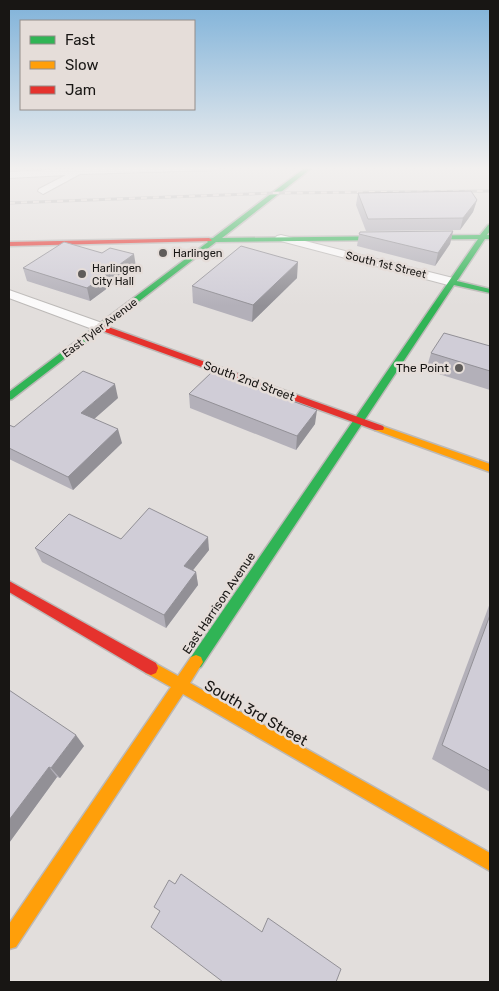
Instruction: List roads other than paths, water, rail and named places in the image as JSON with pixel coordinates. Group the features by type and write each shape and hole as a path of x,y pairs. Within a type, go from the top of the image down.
{"main road":[{"name":"East Tyler Avenue","path":"9,397 251,213"},
{"name":"East Harrison Avenue","path":"9,940 358,420 452,282 486,237 490,226"},
{"path":"9,244 281,238 486,237"},
{"name":"South 1st Street","path":"452,282 490,292"},
{"name":"South 2nd Street","path":"100,328 490,468"},
{"name":"South 3rd Street","path":"9,586 180,686 490,862"}],"street":[{"name":"South 1st Street","path":"281,238 452,282"},
{"name":"South 2nd Street","path":"9,294 100,328"}],"place":[{"name":"Harlingen","path":"163,253"},
{"name":"Harlingen City Hall","path":"82,274"},
{"name":"The Point","path":"459,368"}]}
